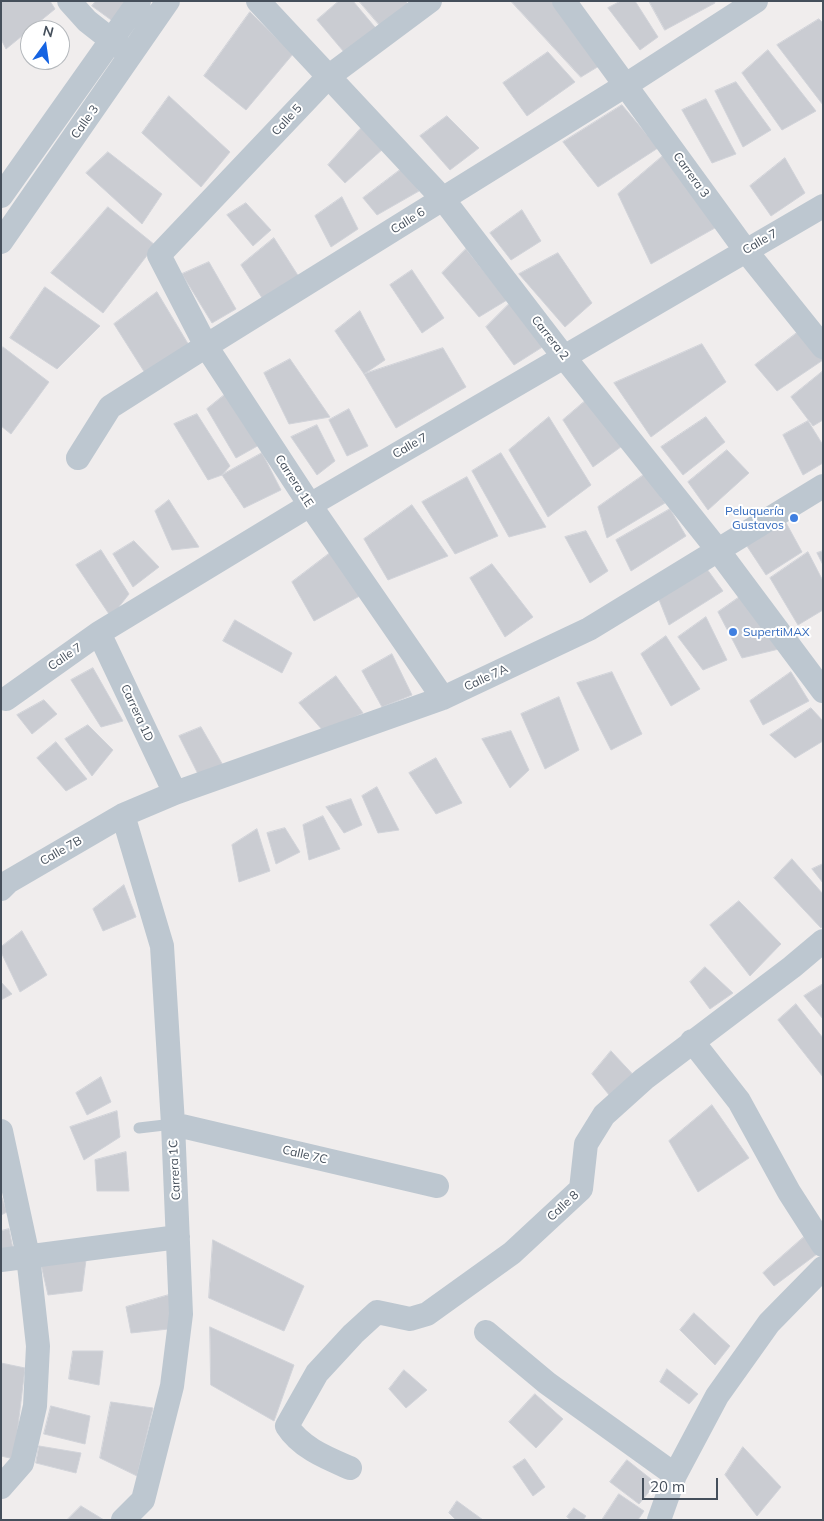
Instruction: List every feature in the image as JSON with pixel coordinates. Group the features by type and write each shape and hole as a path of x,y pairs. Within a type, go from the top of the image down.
{"street":[{"path":"69,1 87,21 131,56"},
{"name":"Calle 3","path":"1,196 139,1"},
{"name":"Calle 3","path":"1,242 168,1"},
{"name":"Carrera 2","path":"258,1 443,199 564,357 717,549 823,691"},
{"name":"Calle 5","path":"159,255 328,77 430,1"},
{"name":"Carrera 3","path":"564,1 746,251 823,346"},
{"name":"Calle 6","path":"78,458 110,407 626,85 756,1"},
{"name":"Calle 7","path":"6,699 99,633 310,505 823,206"},
{"name":"Carrera 1E","path":"159,255 206,346 310,505 443,698"},
{"name":"Calle 7A","path":"123,815 175,793 443,698 589,629 717,549 823,486"},
{"name":"Carrera 1D","path":"99,633 175,793"},
{"name":"Calle 7B","path":"1,889 8,882 123,815"},
{"name":"Carrera 1C","path":"123,815 162,946 173,1124 181,1314 172,1386 143,1500 123,1520"},
{"name":"Calle 8","path":"350,1468 322,1455 294,1437 287,1426 317,1373 353,1334 377,1312 410,1319 427,1314 512,1253 581,1189 586,1144 604,1115 644,1079 792,967 823,941"},
{"path":"692,1042 739,1101 789,1192 823,1245"},
{"name":"Calle 7C","path":"173,1124 437,1186"},
{"path":"1,1131 28,1256 38,1346 35,1406 22,1462 1,1487"},
{"path":"1,1260 178,1237"},
{"path":"658,1520 675,1475 717,1396 769,1323 823,1268"},
{"path":"486,1332 548,1383 675,1475"}],"lane":[{"path":"139,1128 173,1124"}],"building":[{"path":"1,1 50,1 55,9 42,20 20,20 20,38 6,49 1,39"},
{"path":"96,1 127,1 118,25 92,6"},
{"path":"339,1 353,1 379,32 349,58 317,20"},
{"path":"359,1 405,1 410,6 383,29"},
{"path":"511,1 557,1 604,63 581,77"},
{"path":"621,1 635,1 658,37 640,50 608,8"},
{"path":"649,1 714,1 715,3 665,30"},
{"path":"250,12 293,54 246,110 204,76"},
{"path":"819,19 823,23 823,105 777,45"},
{"path":"768,50 816,111 782,130 742,73"},
{"path":"548,52 575,82 527,116 503,83"},
{"path":"736,82 771,130 743,147 715,91"},
{"path":"169,96 230,152 201,187 142,133"},
{"path":"706,99 736,154 712,163 682,110"},
{"path":"622,105 658,148 598,187 563,142"},
{"path":"447,116 479,148 450,170 420,136"},
{"path":"363,126 384,148 345,183 328,165"},
{"path":"108,152 162,194 142,224 86,173"},
{"path":"664,155 722,224 651,264 618,194"},
{"path":"785,158 805,193 771,216 750,186"},
{"path":"404,167 419,191 377,215 363,198"},
{"path":"342,197 358,229 331,247 315,216"},
{"path":"246,203 271,230 253,246 227,215"},
{"path":"108,207 155,245 103,313 51,273"},
{"path":"522,210 541,241 511,260 490,233"},
{"path":"274,238 299,277 264,301 241,265"},
{"path":"466,249 507,300 479,317 442,273"},
{"path":"558,253 592,303 565,327 519,274"},
{"path":"209,262 236,309 212,323 182,274"},
{"path":"412,270 444,318 422,333 390,285"},
{"path":"45,287 100,326 57,369 10,338"},
{"path":"157,292 190,347 145,373 114,324"},
{"path":"510,303 544,346 514,365 486,327"},
{"path":"360,311 385,360 364,374 335,331"},
{"path":"802,329 823,355 823,360 777,391 755,365"},
{"path":"702,344 726,382 651,437 614,383"},
{"path":"3,347 49,382 11,434 1,426 1,350"},
{"path":"443,348 466,387 396,428 364,374"},
{"path":"290,359 330,417 289,424 264,373"},
{"path":"823,371 823,420 813,426 791,397"},
{"path":"228,392 261,444 236,458 207,409"},
{"path":"591,396 625,444 593,467 563,420"},
{"path":"349,409 368,446 347,456 329,420"},
{"path":"197,414 230,466 222,475 208,480 174,424"},
{"path":"549,417 591,485 548,517 509,450"},
{"path":"706,417 725,442 683,475 661,447"},
{"path":"808,421 823,445 823,463 803,475 783,435"},
{"path":"317,425 335,461 317,475 291,437"},
{"path":"727,450 749,473 708,510 688,482"},
{"path":"262,453 281,490 244,508 222,475"},
{"path":"501,453 546,527 509,537 472,471"},
{"path":"645,474 665,503 607,538 598,507"},
{"path":"467,477 498,536 455,554 422,502"},
{"path":"169,500 199,547 172,550 155,511"},
{"path":"412,505 448,556 388,580 364,539"},
{"path":"670,509 686,536 631,571 616,540"},
{"path":"784,519 802,552 766,575 741,537"},
{"path":"586,531 608,571 590,583 565,537"},
{"path":"134,541 159,567 133,587 113,554"},
{"path":"101,550 129,594 111,617 76,565"},
{"path":"334,550 367,592 314,621 292,582"},
{"path":"823,551 823,565 817,553"},
{"path":"808,552 823,581 823,610 798,625 770,578"},
{"path":"492,564 533,617 505,637 470,578"},
{"path":"704,565 723,591 669,625 656,592"},
{"path":"741,596 779,649 742,658 718,612"},
{"path":"706,617 727,660 703,670 678,637"},
{"path":"235,620 292,653 282,673 223,641"},
{"path":"666,636 700,689 671,706 641,654"},
{"path":"392,654 412,695 382,707 362,671"},
{"path":"93,668 123,721 101,727 71,680"},
{"path":"612,672 642,734 611,750 577,683"},
{"path":"791,672 809,701 763,725 750,701"},
{"path":"336,676 363,713 324,732 299,703"},
{"path":"559,697 579,750 545,769 521,714"},
{"path":"44,700 57,714 32,734 17,715"},
{"path":"811,708 823,721 823,741 795,758 770,735"},
{"path":"88,725 113,750 92,776 65,739"},
{"path":"201,727 224,767 198,774 179,736"},
{"path":"511,731 529,770 510,788 482,739"},
{"path":"56,742 87,779 66,791 37,758"},
{"path":"436,758 462,803 436,814 409,773"},
{"path":"377,787 399,830 378,833 362,796"},
{"path":"351,799 362,825 344,833 326,807"},
{"path":"323,816 340,849 309,860 303,825"},
{"path":"285,828 300,852 276,864 267,833"},
{"path":"257,829 270,871 239,882 232,845"},
{"path":"792,859 823,894 823,926 821,928 774,878"},
{"path":"823,864 823,883 812,869"},
{"path":"124,885 136,917 103,931 93,909"},
{"path":"739,901 781,944 750,976 710,925"},
{"path":"22,931 47,975 20,992 1,952 1,947"},
{"path":"705,967 733,993 710,1009 690,982"},
{"path":"1,982 12,994 1,1000"},
{"path":"823,984 823,1019 804,996"},
{"path":"796,1004 823,1038 823,1077 778,1020"},
{"path":"611,1051 640,1082 614,1101 592,1074"},
{"path":"101,1077 111,1102 87,1115 76,1093"},
{"path":"712,1105 749,1158 698,1192 669,1141"},
{"path":"117,1111 120,1137 84,1160 70,1127"},
{"path":"126,1152 129,1191 97,1191 95,1160"},
{"path":"1,1195 7,1212 1,1215"},
{"path":"9,1229 13,1249 1,1253 1,1231"},
{"path":"804,1237 817,1254 774,1286 763,1273"},
{"path":"213,1240 304,1286 284,1331 209,1298"},
{"path":"87,1252 82,1291 48,1295 40,1260"},
{"path":"176,1293 178,1328 131,1333 126,1307"},
{"path":"694,1313 730,1346 715,1365 680,1330"},
{"path":"210,1327 294,1365 274,1421 211,1385"},
{"path":"73,1351 103,1351 99,1385 69,1379"},
{"path":"1,1363 25,1368 14,1459 1,1456"},
{"path":"667,1369 698,1394 689,1404 660,1382"},
{"path":"404,1370 427,1390 406,1408 389,1389"},
{"path":"535,1394 563,1419 536,1448 509,1422"},
{"path":"111,1402 153,1408 137,1476 100,1458"},
{"path":"51,1406 90,1416 85,1444 44,1434"},
{"path":"39,1446 81,1453 76,1473 36,1463"},
{"path":"743,1447 781,1487 757,1516 725,1475"},
{"path":"525,1459 545,1487 533,1496 513,1467"},
{"path":"627,1460 656,1483 639,1504 610,1482"},
{"path":"619,1494 644,1511 638,1520 602,1520"},
{"path":"457,1501 483,1520 456,1520 449,1513"},
{"path":"81,1506 104,1520 67,1520"},
{"path":"574,1508 586,1516 583,1520 571,1520 567,1517"}],"place":[{"name":"Peluquería Gustavos","path":"794,518"},
{"name":"SupertiMAX","path":"733,632"}]}
